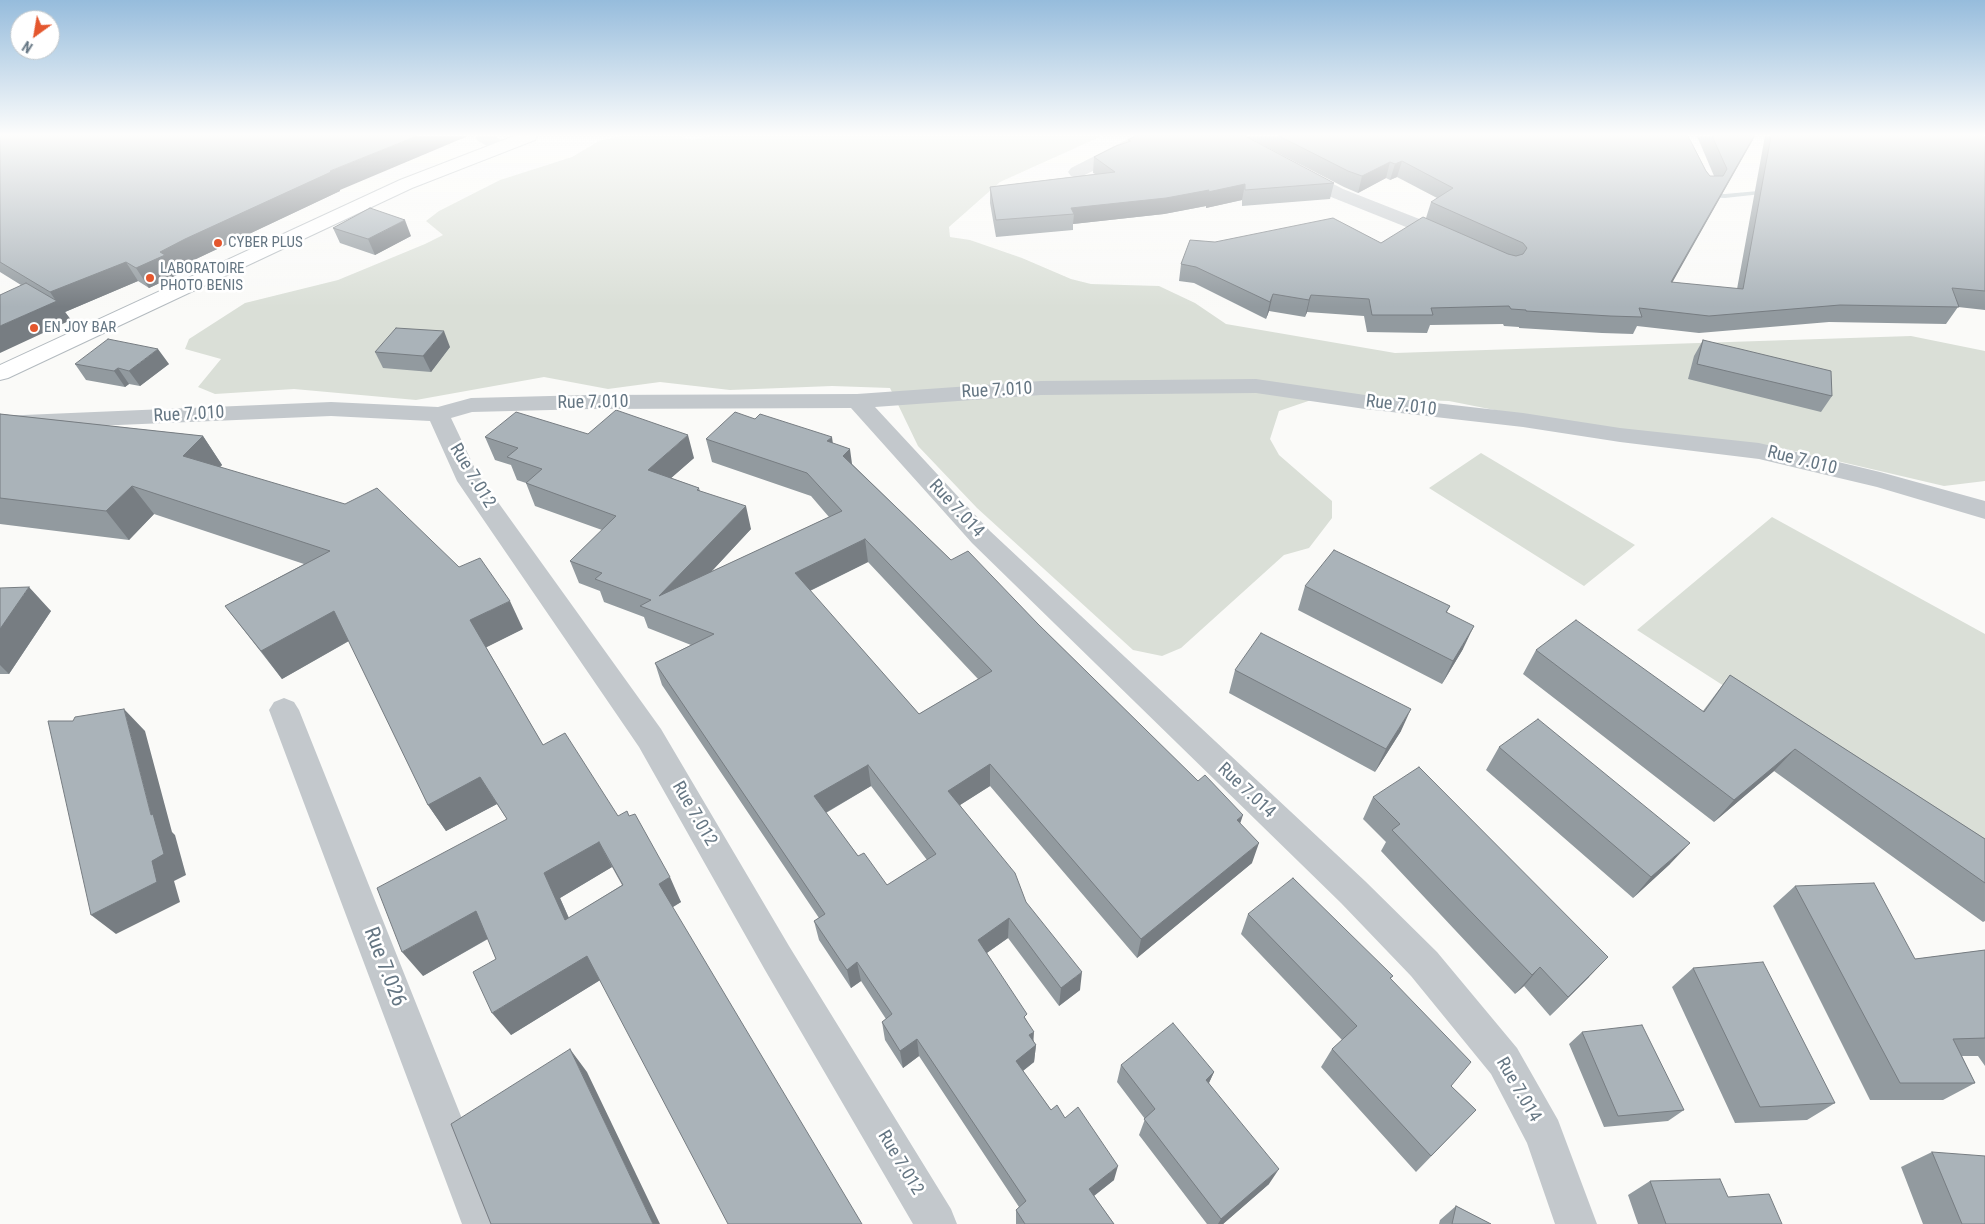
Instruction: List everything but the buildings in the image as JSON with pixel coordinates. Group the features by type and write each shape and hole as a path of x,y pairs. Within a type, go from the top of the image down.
{"main road":[{"path":"0,373 386,193"}],"street":[{"path":"1337,193 1420,225 1465,245"},
{"name":"Rue 7.010","path":"0,423 331,409 438,414 471,405 590,402 856,401 1040,388 1256,386 1365,402 1523,420 1620,435 1759,451 1880,480 1985,510"},
{"name":"Rue 7.014","path":"856,401 981,537 1353,892 1424,964 1504,1061 1544,1134 1576,1224"},
{"name":"Rue 7.012","path":"438,414 466,475 650,738 777,958 936,1224"},
{"name":"Rue 7.026","path":"284,710 483,1224"}],"shaded area":[{"path":"474,193 987,193 949,227 950,237 970,240 1022,258 1071,279 1091,284 1159,286 1195,303 1226,324 1395,353 1911,336 1985,351 1985,481 1944,486 1786,449 1555,422 1449,401 1320,397 1279,411 1270,439 1279,455 1332,501 1332,518 1309,548 1284,555 1181,648 1162,656 1133,650 977,508 918,446 890,388 832,386 730,390 660,382 608,389 544,377 416,400 294,389 215,394 198,387 221,359 185,349 189,339 245,303 338,280 443,235 426,221 439,211"},
{"path":"1481,453 1635,545 1584,586 1429,488"},
{"path":"1772,517 1985,634 1985,854 1637,630"}],"waterway":[{"path":"1708,195 1725,196 1757,193"}],"place":[{"name":"CYBER PLUS","path":"218,243"},
{"name":"LABORATOIRE PHOTO BENIS","path":"150,278"},
{"name":"EN JOY BAR","path":"34,328"}]}
